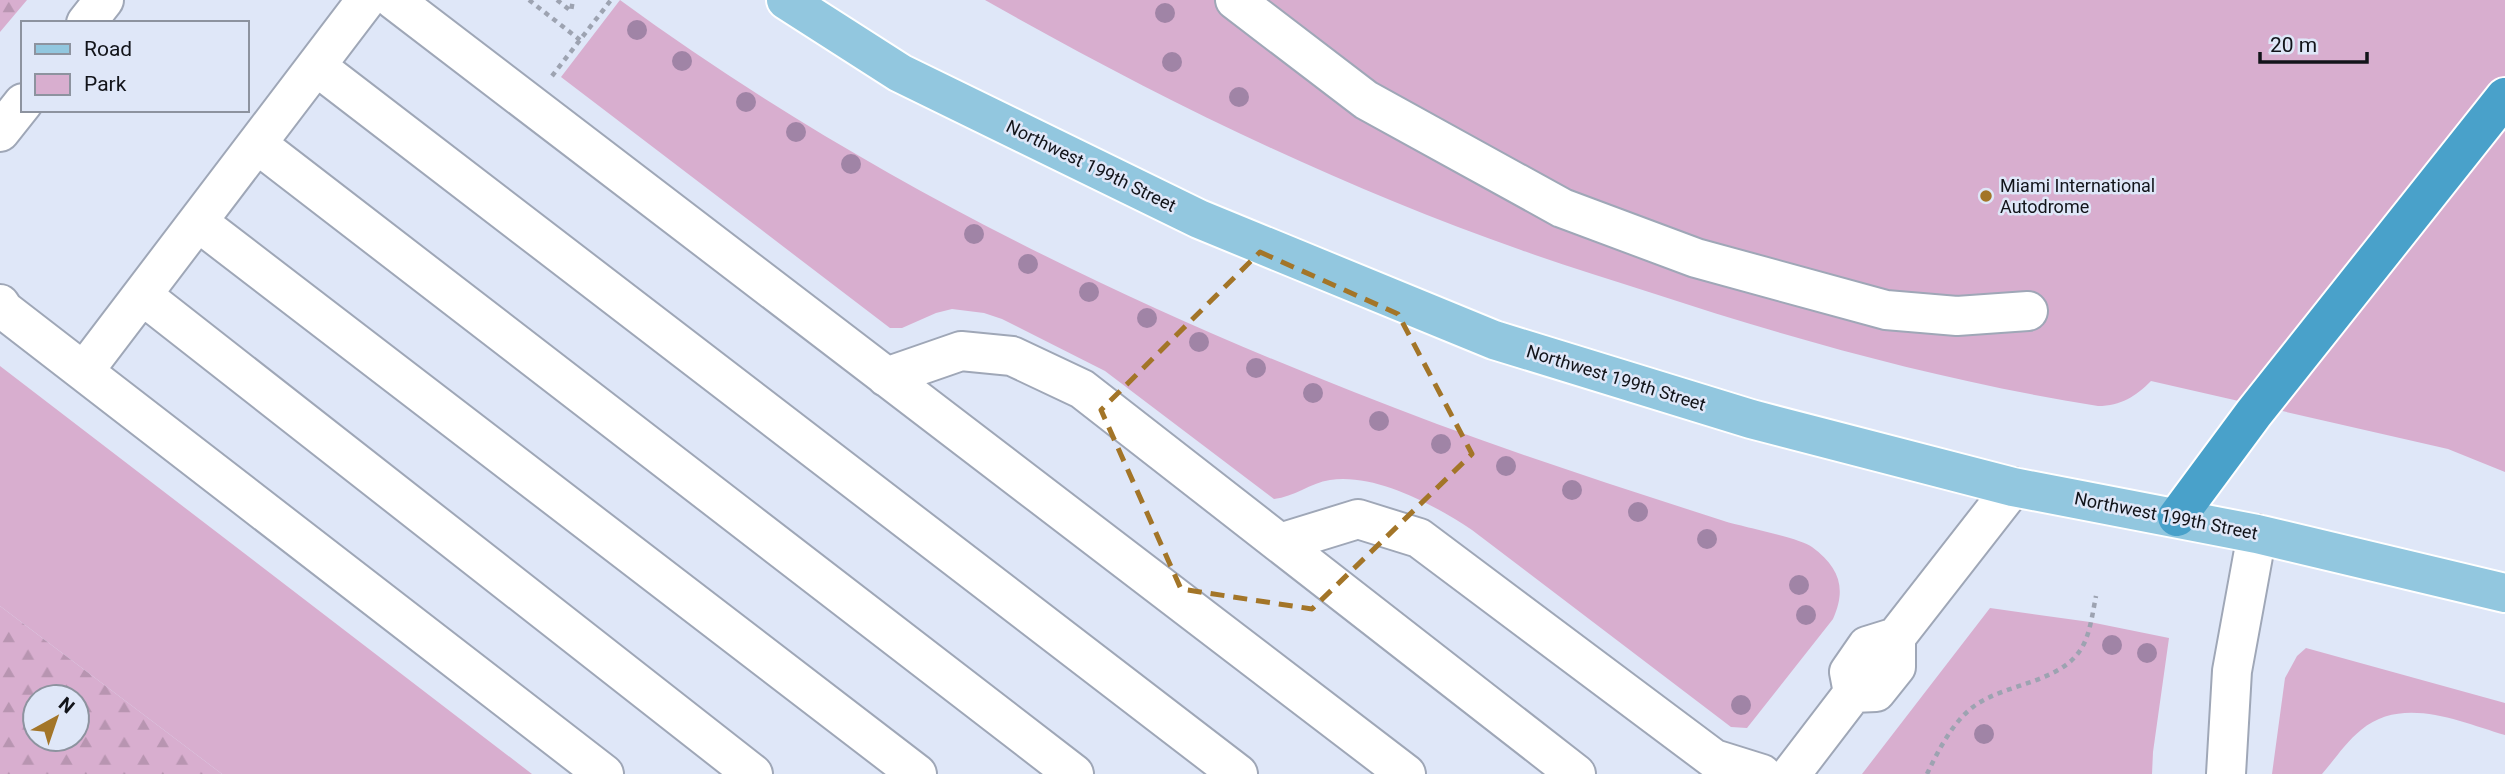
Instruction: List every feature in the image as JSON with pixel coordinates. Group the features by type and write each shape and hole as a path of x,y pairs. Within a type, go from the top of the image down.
{"highway":[{"path":"2177,517 2254,413 2505,97"}],"main road":[{"name":"Northwest 199th Street","path":"786,0 900,73 1187,213 1494,340 1751,419 2013,487 2258,534 2505,593"}],"lane":[{"path":"88,21 104,0"},
{"path":"84,371 366,0"},
{"path":"394,0 1406,774"},
{"path":"1235,0 1366,100 1562,208 1696,258 1886,310 1957,316 2028,310"},
{"path":"316,66 1238,774"},
{"path":"0,132 21,106"},
{"path":"257,144 1074,774"},
{"path":"198,222 917,774"},
{"path":"142,295 752,774"},
{"path":"0,304 4,310 604,774"},
{"path":"886,377 961,351 1012,356 1082,389 1576,774"},
{"path":"1791,774 1853,694 1849,672 1867,646 1896,637 2013,487"},
{"path":"1280,543 1358,519 1419,538 1714,759 1762,774"},
{"path":"2226,774 2232,671 2258,534"}],"path":[{"path":"529,0 580,40"},
{"path":"557,0 571,11 573,0"},
{"path":"549,80 611,0"},
{"path":"1927,774 1956,723 1975,705 2011,687 2051,673 2072,660 2087,638 2095,597"}],"highlighted area":[{"path":"1260,252 1398,314 1472,454 1312,609 1181,589 1101,410"}],"green space":[{"path":"0,0 27,0 0,32"},
{"path":"620,0 715,66 812,128 912,186 1118,291 1330,383 1437,424 1544,462 1812,547 1829,562 1838,579 1839,597 1833,619 1747,728 1731,727 1472,530 1423,501 1385,486 1348,479 1330,480 1274,499 1105,371 1002,319 984,313 952,309 902,328 890,328 561,77"},
{"name":"Miami International Autodrome","path":"985,0 2505,0 2505,472 2448,449 2151,381 2128,399 2098,406 1929,372 1817,344 1707,311 1452,225 1315,168 1181,105"},
{"path":"0,366 532,774 222,774 0,606"},
{"path":"0,606 222,774 0,774"},
{"path":"1990,608 2090,622 2169,638 2152,774 1862,774"},
{"path":"2306,648 2505,703 2505,735 2451,718 2413,713 2395,714 2377,720 2361,730 2322,774 2272,774 2285,678 2297,656"}],"place":[{"name":"Miami International Autodrome","path":"1986,196"}]}
